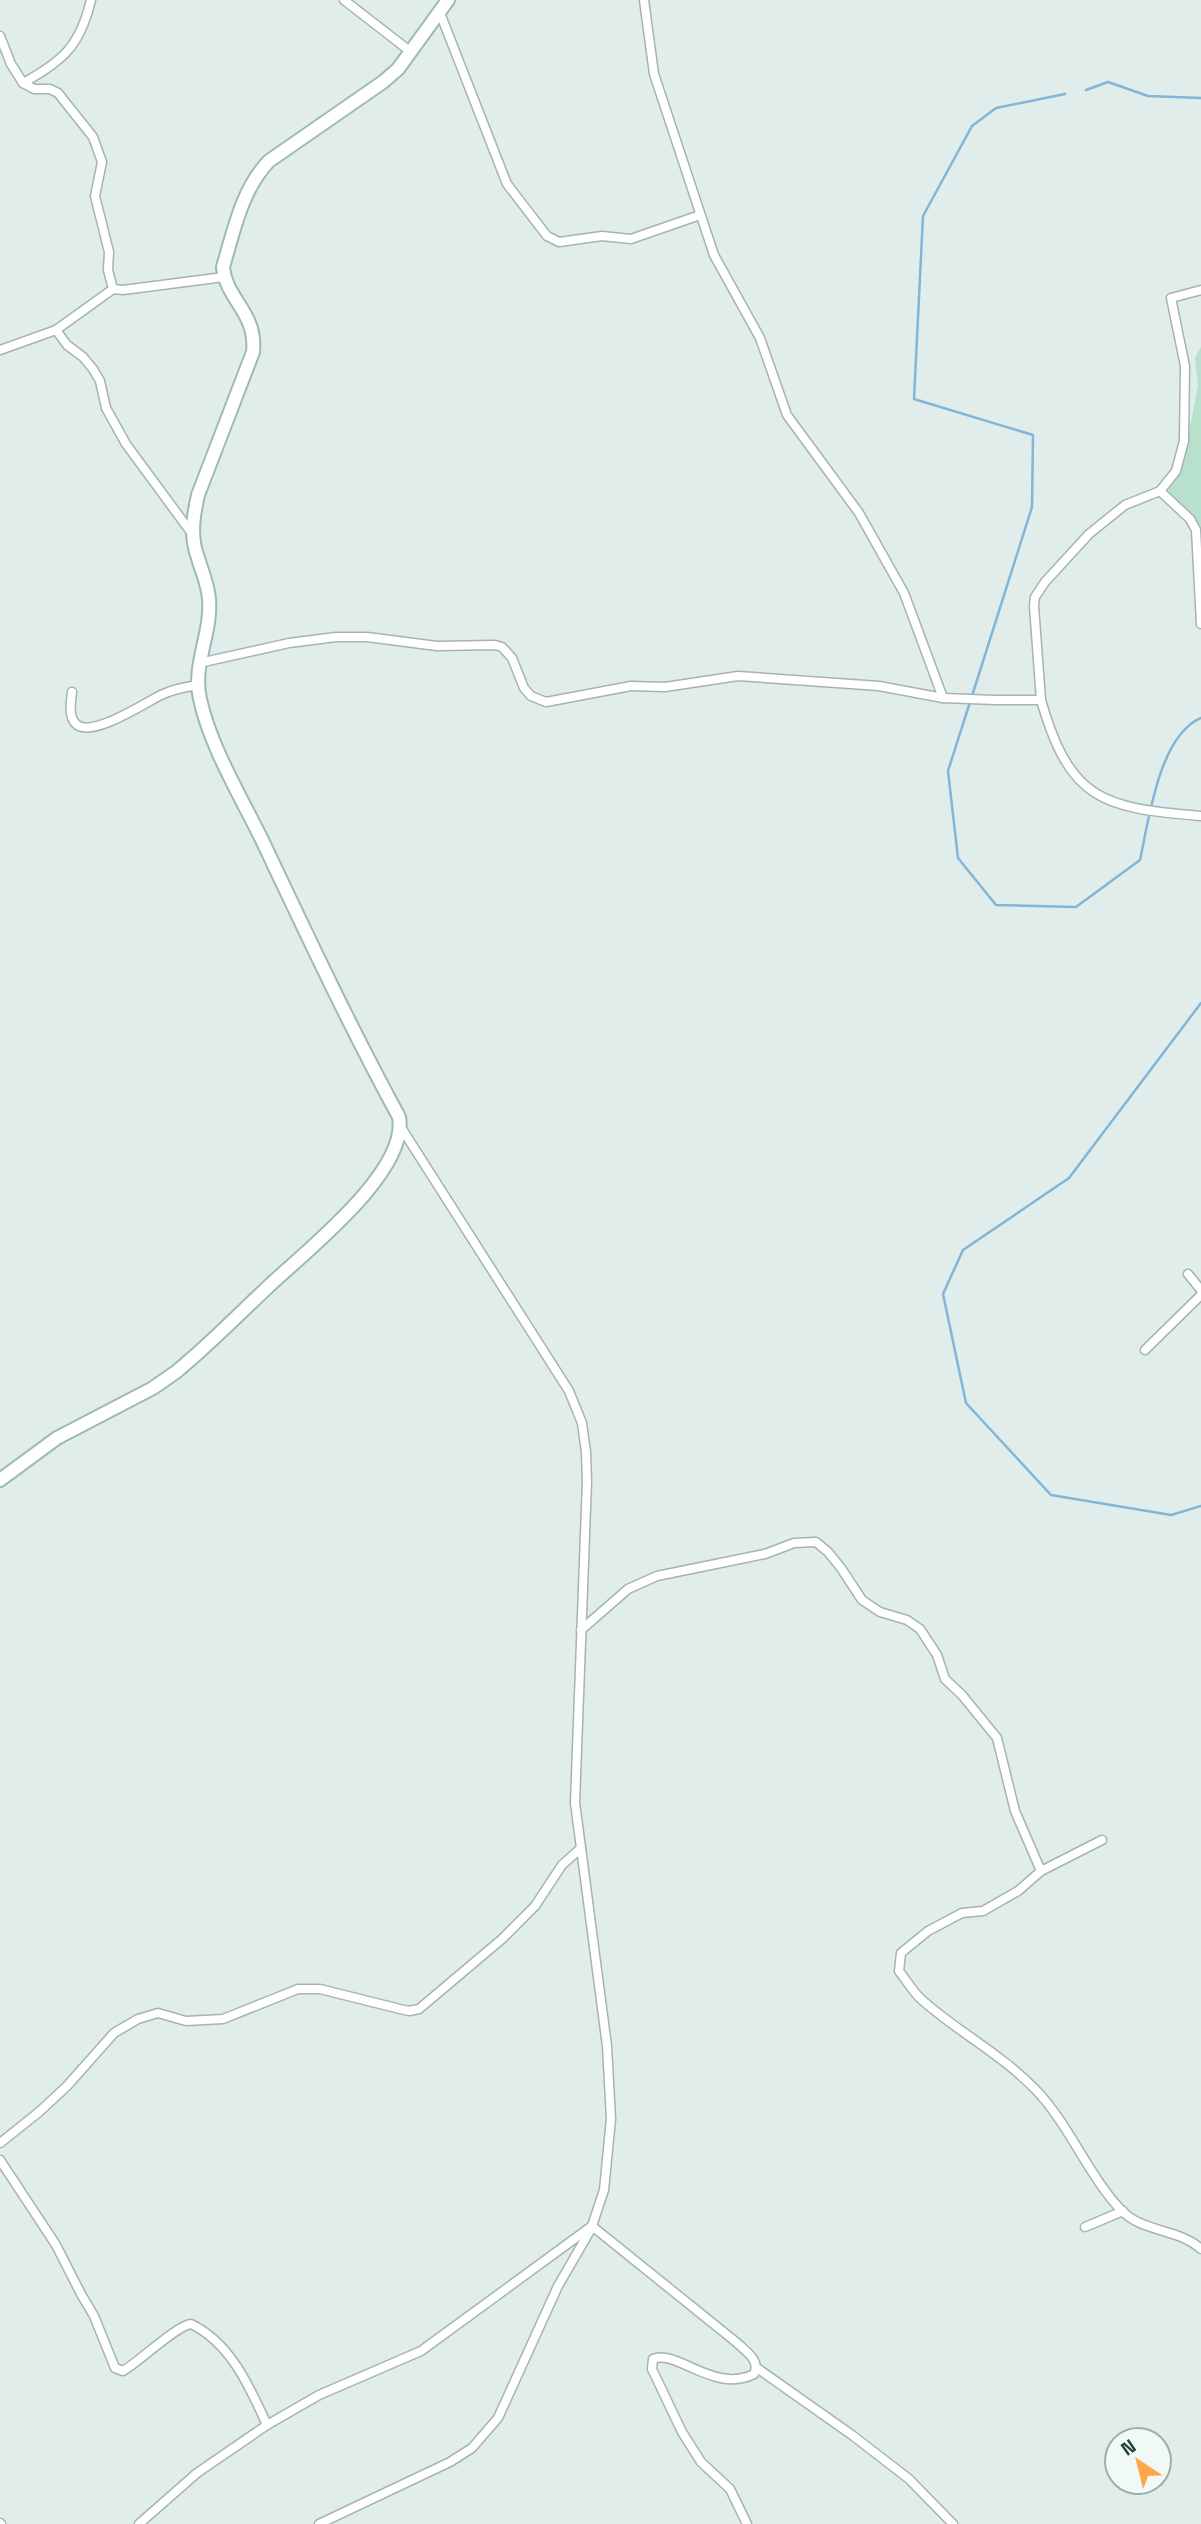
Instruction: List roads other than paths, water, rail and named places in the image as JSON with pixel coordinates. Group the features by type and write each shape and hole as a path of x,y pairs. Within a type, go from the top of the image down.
{"street":[{"path":"23,83 52,66 66,54 84,27 91,0"},
{"path":"344,0 411,52"},
{"path":"0,1480 57,1438 153,1388 208,1345 324,1237 361,1198 389,1161 398,1143 400,1117 359,1043 219,751 200,700 199,663 209,604 208,590 193,535 193,517 198,495 253,352 253,329 224,277 223,267 246,193 260,170 278,155 383,82 411,52 448,0"},
{"path":"644,0 654,74 714,255 760,338 787,415 859,513 904,593 943,698"},
{"path":"440,13 507,184 547,236 559,242 602,236 631,239 701,215"},
{"path":"0,36 11,64 23,83 34,89 50,89 58,93 93,137 102,162 95,196 109,252 108,270 113,289"},
{"path":"0,350 55,330 113,289 224,277"},
{"path":"1201,290 1171,298 1185,366 1184,441 1176,471 1160,491 1125,505 1102,522 1052,574 1035,597 1034,606 1041,700 1065,762 1078,781 1104,799 1129,808 1201,816"},
{"path":"55,330 93,369 100,381 106,408 126,444 193,535"},
{"path":"1160,491 1194,525 1201,624"},
{"path":"199,663 289,643 336,637 437,646 484,643 502,648 512,658 524,688 531,696 546,702 631,686 665,687 738,676 879,686 943,698 1041,700"},
{"path":"72,692 71,714 74,722 79,727 88,727 123,716 172,691 198,685"},
{"path":"319,2524 450,2462 472,2448 498,2418 558,2286 592,2226 604,2190 611,2119 607,2046 575,1802 587,1480 582,1423 569,1391 401,1129"},
{"path":"1144,1350 1201,1292 1188,1274"},
{"path":"581,1630 628,1589 657,1576 765,1554 794,1543 816,1542 841,1568 862,1601 880,1612 907,1620 920,1629 937,1655 945,1679 962,1695 997,1738 1015,1811 1041,1871"},
{"path":"1102,1840 1041,1871 1018,1891 983,1911 962,1913 928,1931 901,1953 899,1971 923,2001 996,2054 1036,2090 1122,2211 1148,2228 1166,2231 1193,2242 1201,2249"},
{"path":"0,2143 67,2086 114,2033 138,2019 158,2013 186,2021 223,2019 298,1989 320,1989 400,2009 419,2009 519,1923 535,1906 562,1865 581,1848"},
{"path":"0,2160 56,2245 94,2316 115,2368 123,2371 178,2329 191,2324 217,2343 234,2363 250,2387 267,2426"},
{"path":"1085,2227 1122,2211"},
{"path":"592,2226 736,2342 752,2357 757,2368 909,2479 953,2524"},
{"path":"139,2524 197,2473 267,2426 319,2395 421,2351 592,2226"},
{"path":"747,2524 730,2489 701,2462 682,2432 658,2386 652,2363 657,2357 662,2357 707,2375 732,2381 754,2374 757,2368"}],"waterway":[{"path":"1086,90 1108,82 1148,96 1201,98"},
{"path":"972,696 1032,507 1033,435 914,399 923,216 972,126 996,108 1065,94"},
{"path":"970,702 948,771 958,858 996,905 1076,907 1140,860 1152,802 1166,760 1175,742 1187,728 1201,718"},
{"path":"1201,1003 1069,1178 963,1250 943,1294 966,1403 1051,1495 1171,1515 1201,1506"}]}
